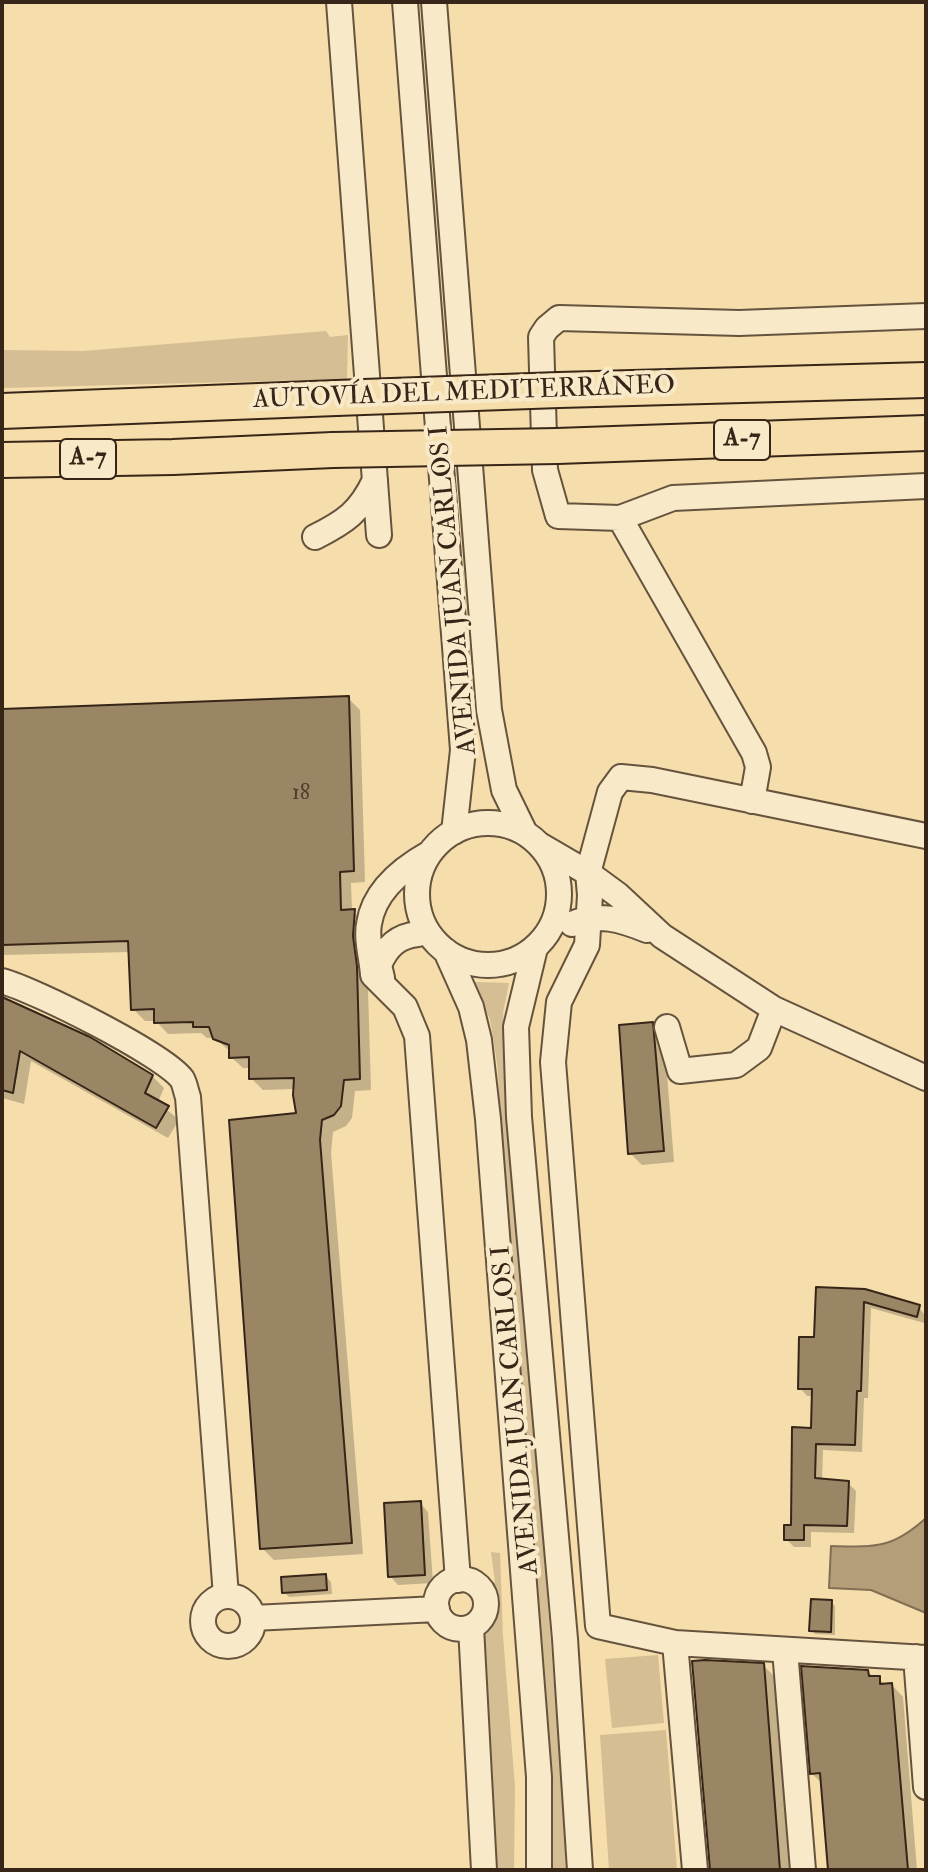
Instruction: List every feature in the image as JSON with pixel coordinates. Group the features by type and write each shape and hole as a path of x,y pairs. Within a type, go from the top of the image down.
{"highway":[{"name":"AUTOVÍA DEL MEDITERRÁNEO","path":"2,411 926,380"},
{"path":"2,399 135,405"},
{"name":"AUTOVÍA DEL MEDITERRÁNEO","path":"2,460 926,433"},
{"path":"2,475 173,457"}],"street":[{"path":"339,2 379,535"},
{"name":"AVENIDA JUAN CARLOS I","path":"405,2 463,750 454,832"},
{"name":"AVENIDA JUAN CARLOS I","path":"434,2 489,710 504,790 533,839"},
{"path":"926,316 739,323 559,318 541,337 545,470 558,516 620,518 673,498 926,486"},
{"path":"315,537 346,521 366,501 375,480"},
{"path":"620,518 754,753 758,767 752,801"},
{"path":"926,836 652,780 621,777 610,792 588,873 587,945 559,1002 553,1062 598,1626 675,1643 921,1658 926,1787"},
{"path":"458,1580 417,1036 405,1007 373,975 369,924 379,897 404,867 430,853 454,832 486,823 514,828 588,873 618,895 662,936 774,1009 926,1078"},
{"path":"533,839 556,870 560,897 554,921 539,944"},
{"path":"430,853 422,867 417,896 423,923 431,937 461,960 486,965 509,962 587,918 620,919 662,936"},
{"path":"388,991 379,965 385,952 391,944 418,934"},
{"name":"AVENIDA JUAN CARLOS I","path":"539,944 516,1027 519,1117 565,1639 580,1870"},
{"path":"446,951 471,1007 479,1040 488,1119 539,1777 539,1870"},
{"path":"2,981 59,1004 159,1060 183,1080 188,1097 226,1596"},
{"path":"667,1027 680,1071 736,1065 759,1048 774,1009"},
{"path":"458,1580 472,1582 485,1596 484,1614 480,1622 462,1629 447,1625 437,1609 442,1588 458,1580"},
{"path":"226,1596 246,1604 253,1618 251,1631 237,1644 221,1645 213,1641 205,1630 204,1613 210,1603 226,1596"},
{"path":"253,1618 437,1609"},
{"path":"471,1627 484,1870"},
{"path":"675,1643 695,1870"},
{"path":"785,1650 803,1870"}],"shaded area":[{"path":"326,331 330,337 348,335 347,379 2,388 2,350 83,351"},
{"path":"475,982 509,983 503,1013 568,1870 548,1870 532,1533 497,1063 490,1020"},
{"path":"926,1518 926,1613 871,1590 829,1588 831,1546 893,1541"},
{"path":"491,1552 500,1553 515,1787 514,1870 493,1870 480,1637 492,1611 488,1590 495,1582"},
{"path":"658,1655 664,1723 612,1728 605,1659"},
{"path":"666,1730 677,1870 609,1870 600,1735"}],"building":[{"path":"349,696 354,871 340,872 341,910 355,909 353,936 357,966 360,1079 344,1080 341,1106 334,1115 322,1120 320,1140 352,1543 260,1549 229,1120 296,1113 294,1078 249,1079 249,1057 229,1058 229,1045 213,1039 209,1027 193,1027 193,1022 154,1023 154,1009 131,1010 128,941 2,945 2,709"},
{"path":"2,997 90,1037 153,1075 145,1093 169,1106 156,1128 20,1051 13,1093 2,1090"},
{"path":"653,1022 664,1151 628,1154 619,1025"},
{"path":"816,1287 865,1289 920,1305 917,1317 864,1302 861,1391 857,1391 855,1445 816,1444 815,1478 849,1481 847,1526 804,1525 804,1540 784,1540 784,1525 791,1525 792,1427 811,1428 812,1389 798,1389 799,1337 814,1337"},
{"path":"421,1501 425,1575 388,1577 384,1503"},
{"path":"326,1574 327,1590 282,1593 281,1577"},
{"path":"811,1599 832,1600 831,1632 809,1631"},
{"path":"692,1661 764,1663 780,1870 710,1870"},
{"path":"801,1666 868,1670 869,1676 880,1676 880,1684 892,1683 908,1870 828,1870 820,1773 810,1774"}]}
